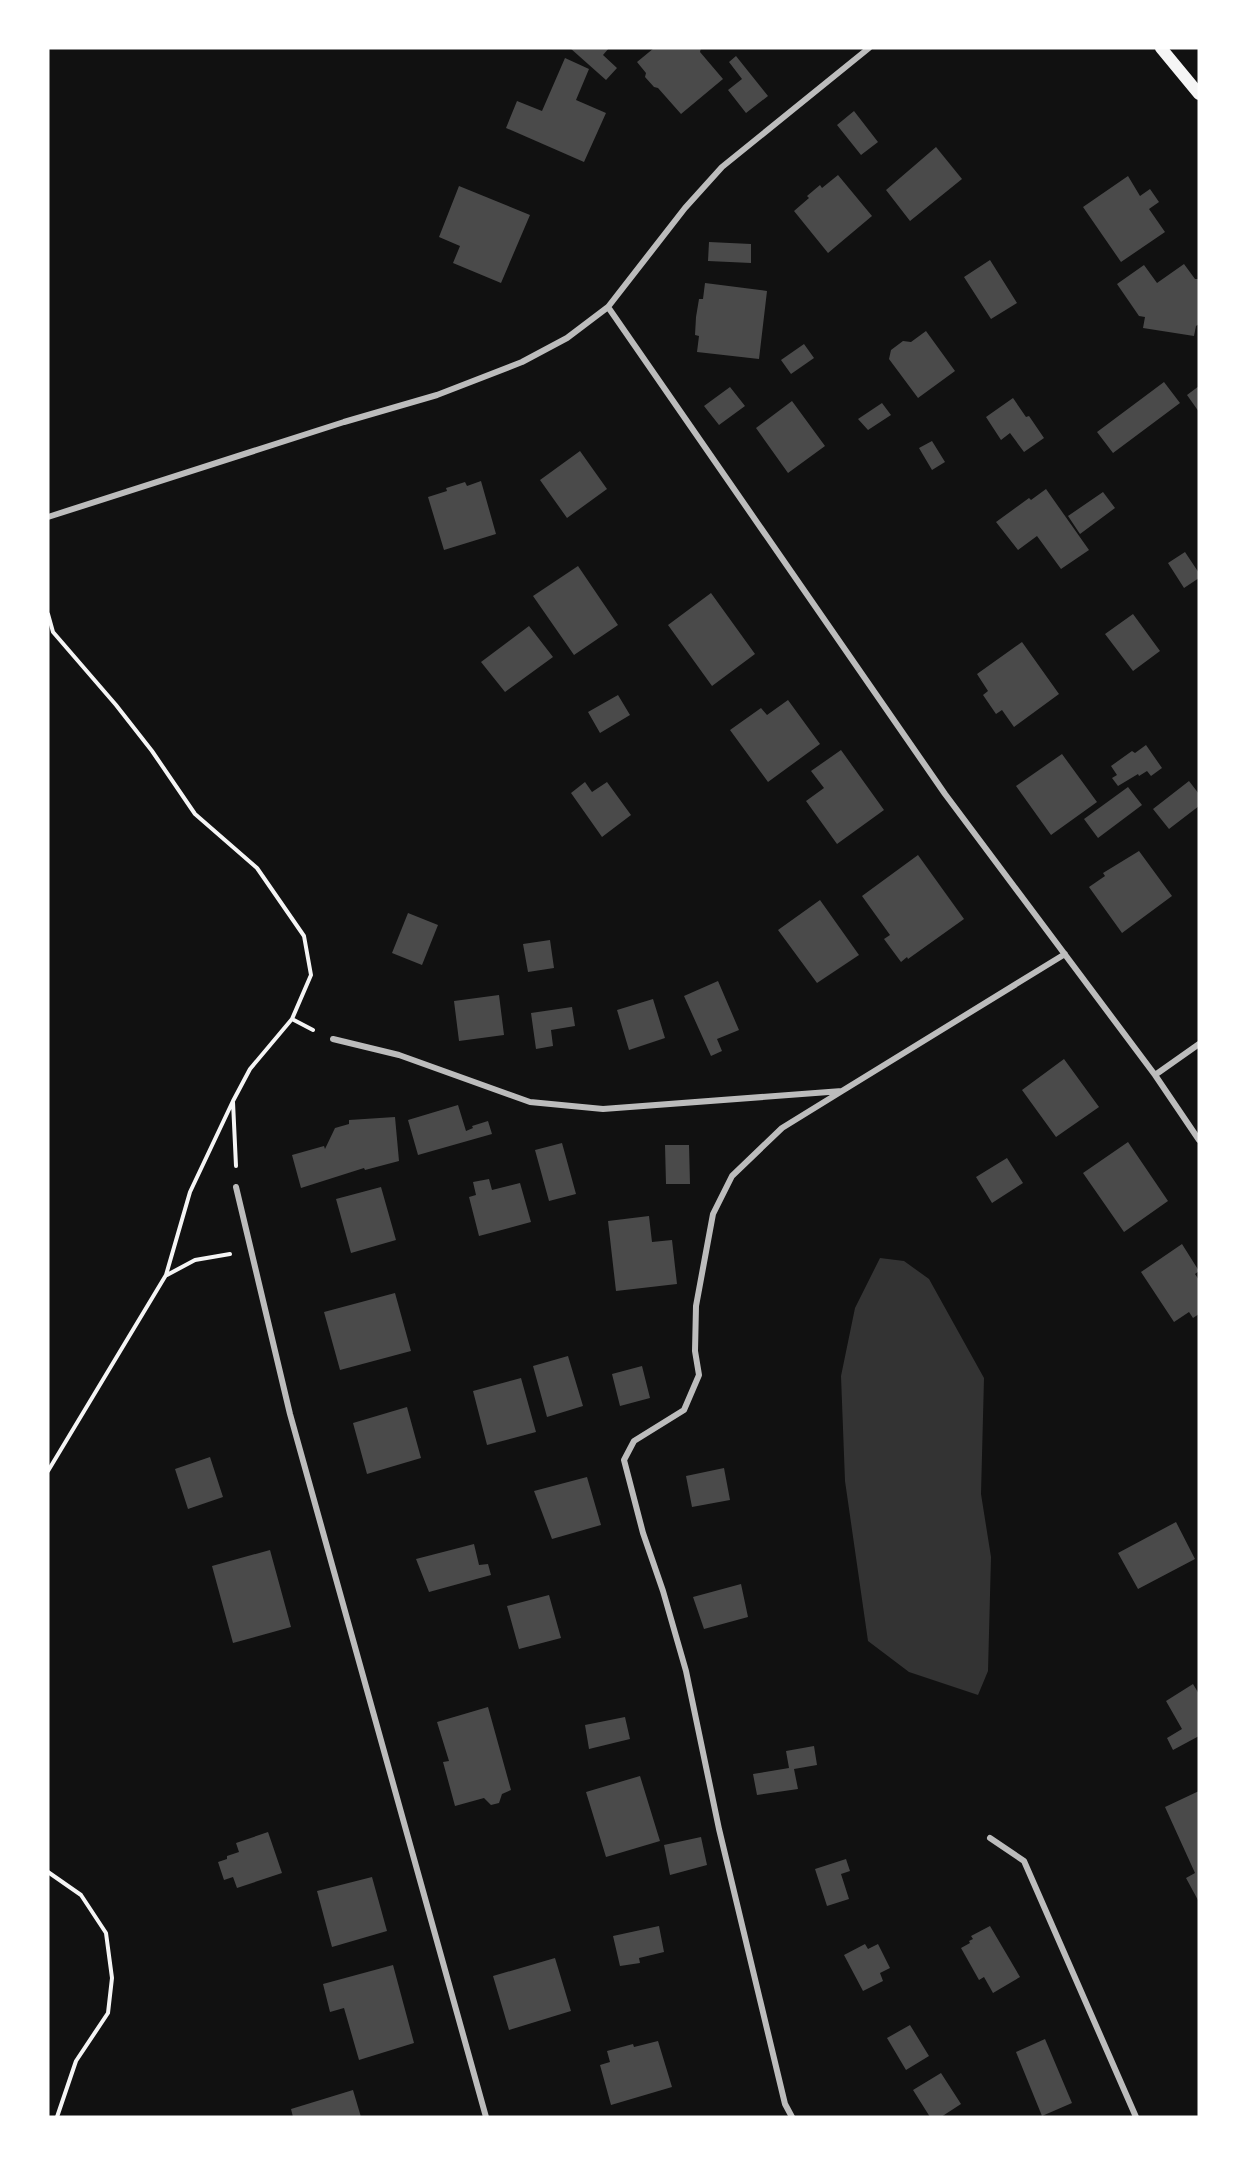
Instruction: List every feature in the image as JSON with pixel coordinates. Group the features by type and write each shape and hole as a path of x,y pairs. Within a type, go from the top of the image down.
{"main road":[{"path":"1161,48 1199,94"}],"street":[{"path":"48,517 437,395 522,362 567,338 608,307 685,208 722,167 869,48"},
{"path":"608,307 945,794 1155,1075 1199,1140"},
{"path":"792,2117 785,2104 754,1977 719,1829 686,1671 663,1591 643,1533 624,1460 634,1441 684,1410 699,1375 695,1352 696,1306 713,1214 732,1176 782,1128 1065,954"},
{"path":"333,1039 399,1055 530,1102 603,1109 842,1091"},
{"path":"1155,1075 1199,1044"},
{"path":"236,1187 290,1414 486,2117"},
{"path":"990,1838 1024,1861 1136,2117"}],"path":[{"path":"48,614 53,632 145,741 195,814 257,868 304,936 311,975 292,1019 250,1069 233,1101 190,1192 166,1275 48,1471"},
{"path":"233,1101 236,1187"},
{"path":"166,1275 203,1258 219,1254 252,1252"},
{"path":"48,1872 81,1895 106,1933 112,1978 108,2013 76,2061 57,2117"}],"shaded area":[{"path":"880,1258 904,1261 929,1279 984,1378 981,1494 991,1557 988,1671 978,1695 909,1672 868,1641 845,1481 841,1376 855,1308"}],"building":[{"path":"570,48 609,48 603,55 617,68 606,80"},
{"path":"654,48 701,48 700,52 723,79 681,114 645,77 646,73 637,62"},
{"path":"736,56 768,96 746,113 728,90 742,79 729,62"},
{"path":"565,58 589,69 576,100 606,113 584,162 506,128 517,101 542,111"},
{"path":"854,111 878,142 861,155 837,125"},
{"path":"936,147 962,179 910,221 886,190"},
{"path":"838,175 872,216 828,253 794,211 820,185 822,188"},
{"path":"1128,176 1140,196 1150,189 1159,202 1149,209 1165,232 1121,262 1083,207"},
{"path":"459,186 530,215 501,283 453,263 460,246 439,237"},
{"path":"709,242 751,244 751,263 708,261"},
{"path":"990,260 1017,303 991,319 964,277"},
{"path":"1184,264 1195,279 1199,279 1199,324 1196,326 1194,336 1143,328 1145,317 1139,316 1117,284 1144,265 1157,283"},
{"path":"705,283 767,291 759,359 697,352 699,336 695,335 696,317 699,299 703,299"},
{"path":"926,331 955,371 918,398 889,359 891,350 903,341 911,342"},
{"path":"804,344 814,358 791,374 781,360"},
{"path":"1164,382 1180,403 1113,453 1097,432"},
{"path":"1199,386 1199,412 1187,395"},
{"path":"730,387 745,406 719,425 704,406"},
{"path":"1013,398 1044,438 1024,452 1010,433 1001,440 986,417"},
{"path":"792,401 825,446 788,473 756,428"},
{"path":"882,403 891,415 868,430 858,419"},
{"path":"932,441 945,462 932,470 919,448"},
{"path":"580,451 607,489 567,518 540,480"},
{"path":"481,481 496,534 444,550 428,497 465,482 467,486"},
{"path":"1046,489 1089,550 1061,569 1037,536 1018,550 996,522 1029,498 1031,500"},
{"path":"1103,492 1115,508 1080,534 1068,516"},
{"path":"1185,552 1199,573 1199,578 1184,588 1168,563"},
{"path":"578,566 618,625 574,655 533,596"},
{"path":"711,593 755,654 712,686 668,625"},
{"path":"1133,614 1160,651 1133,671 1105,634"},
{"path":"529,626 553,657 505,692 481,662"},
{"path":"1022,642 1059,694 1014,727 1002,710 996,714 983,695 988,691 977,674"},
{"path":"618,695 630,715 600,733 588,712"},
{"path":"788,700 820,744 768,782 730,730 761,708 767,715"},
{"path":"1146,745 1162,768 1151,776 1147,771 1139,776 1138,774 1118,786 1112,778 1117,775 1111,766 1132,751 1135,753"},
{"path":"841,750 884,810 837,844 806,801 824,788 811,771"},
{"path":"1062,754 1097,802 1051,835 1016,786"},
{"path":"1189,781 1199,794 1199,806 1169,829 1153,809"},
{"path":"585,782 592,792 607,782 631,815 602,837 571,793"},
{"path":"1128,787 1142,805 1098,838 1084,819"},
{"path":"1139,851 1172,896 1122,933 1089,887 1105,876 1103,873"},
{"path":"918,855 964,919 901,962 884,939 890,935 862,896"},
{"path":"820,900 859,955 817,983 778,930"},
{"path":"408,913 438,925 422,965 392,953"},
{"path":"550,940 554,968 528,972 523,944"},
{"path":"718,981 739,1030 717,1039 722,1051 711,1056 684,996"},
{"path":"499,995 504,1035 459,1041 454,1001"},
{"path":"653,999 665,1038 629,1050 617,1010"},
{"path":"572,1007 575,1026 551,1030 553,1046 536,1049 531,1013"},
{"path":"1064,1059 1099,1107 1056,1137 1022,1090"},
{"path":"458,1105 466,1131 473,1128 472,1126 488,1121 492,1134 418,1155 408,1120"},
{"path":"395,1117 399,1161 365,1170 364,1168 301,1188 292,1155 324,1146 325,1149 335,1128 349,1124 349,1120"},
{"path":"1128,1142 1168,1201 1124,1232 1083,1173"},
{"path":"562,1143 576,1194 549,1201 535,1150"},
{"path":"665,1145 689,1145 690,1184 666,1184"},
{"path":"1007,1158 1023,1183 992,1203 976,1177"},
{"path":"489,1179 492,1190 520,1183 531,1222 479,1236 469,1197 476,1195 473,1182"},
{"path":"381,1187 396,1240 351,1253 336,1199"},
{"path":"649,1216 652,1242 672,1240 677,1284 616,1291 608,1221"},
{"path":"1182,1244 1199,1271 1195,1274 1199,1280 1199,1314 1193,1318 1189,1312 1174,1322 1141,1272"},
{"path":"395,1293 411,1351 340,1370 324,1312"},
{"path":"568,1356 583,1406 547,1417 533,1366"},
{"path":"642,1366 650,1398 620,1406 612,1374"},
{"path":"521,1378 536,1432 487,1445 473,1391"},
{"path":"407,1407 421,1458 367,1474 353,1423"},
{"path":"210,1457 223,1497 188,1509 175,1469"},
{"path":"724,1468 730,1500 692,1507 686,1476"},
{"path":"587,1477 601,1525 552,1539 534,1491"},
{"path":"1176,1522 1195,1559 1138,1589 1118,1553"},
{"path":"474,1544 479,1565 488,1564 491,1575 429,1592 416,1559"},
{"path":"270,1550 291,1627 233,1643 212,1566"},
{"path":"741,1584 748,1617 704,1629 693,1597"},
{"path":"549,1595 561,1638 519,1649 507,1606"},
{"path":"1193,1684 1199,1694 1199,1736 1173,1750 1167,1738 1182,1729 1166,1701"},
{"path":"488,1707 511,1790 502,1794 499,1803 491,1805 484,1798 455,1806 443,1762 449,1761 437,1722"},
{"path":"625,1717 630,1739 589,1749 585,1725"},
{"path":"814,1746 817,1765 794,1769 798,1789 757,1795 753,1774 789,1768 786,1751"},
{"path":"640,1776 660,1841 606,1857 586,1792"},
{"path":"1199,1791 1199,1902 1186,1878 1195,1873 1165,1807"},
{"path":"268,1832 282,1873 237,1888 233,1877 224,1880 218,1862 239,1852 236,1843"},
{"path":"701,1837 707,1865 670,1875 664,1845"},
{"path":"846,1859 850,1871 841,1874 849,1899 827,1906 815,1869"},
{"path":"372,1877 387,1931 332,1947 317,1891"},
{"path":"659,1926 664,1952 639,1958 640,1963 620,1966 613,1936"},
{"path":"990,1926 1020,1977 993,1993 984,1977 979,1980 961,1948 970,1943 969,1941 973,1939 971,1936"},
{"path":"865,1944 868,1949 878,1944 890,1968 880,1973 883,1981 863,1991 844,1955"},
{"path":"555,1958 571,2011 509,2030 493,1976"},
{"path":"393,1965 414,2043 359,2060 344,2008 330,2012 323,1984"},
{"path":"910,2025 929,2056 906,2070 887,2038"},
{"path":"1045,2039 1072,2103 1042,2116 1016,2052"},
{"path":"658,2041 672,2087 611,2105 600,2065 610,2062 607,2051 633,2044 634,2047"},
{"path":"941,2073 961,2104 941,2117 930,2117 913,2090"},
{"path":"353,2090 361,2117 293,2117 291,2109"}]}
